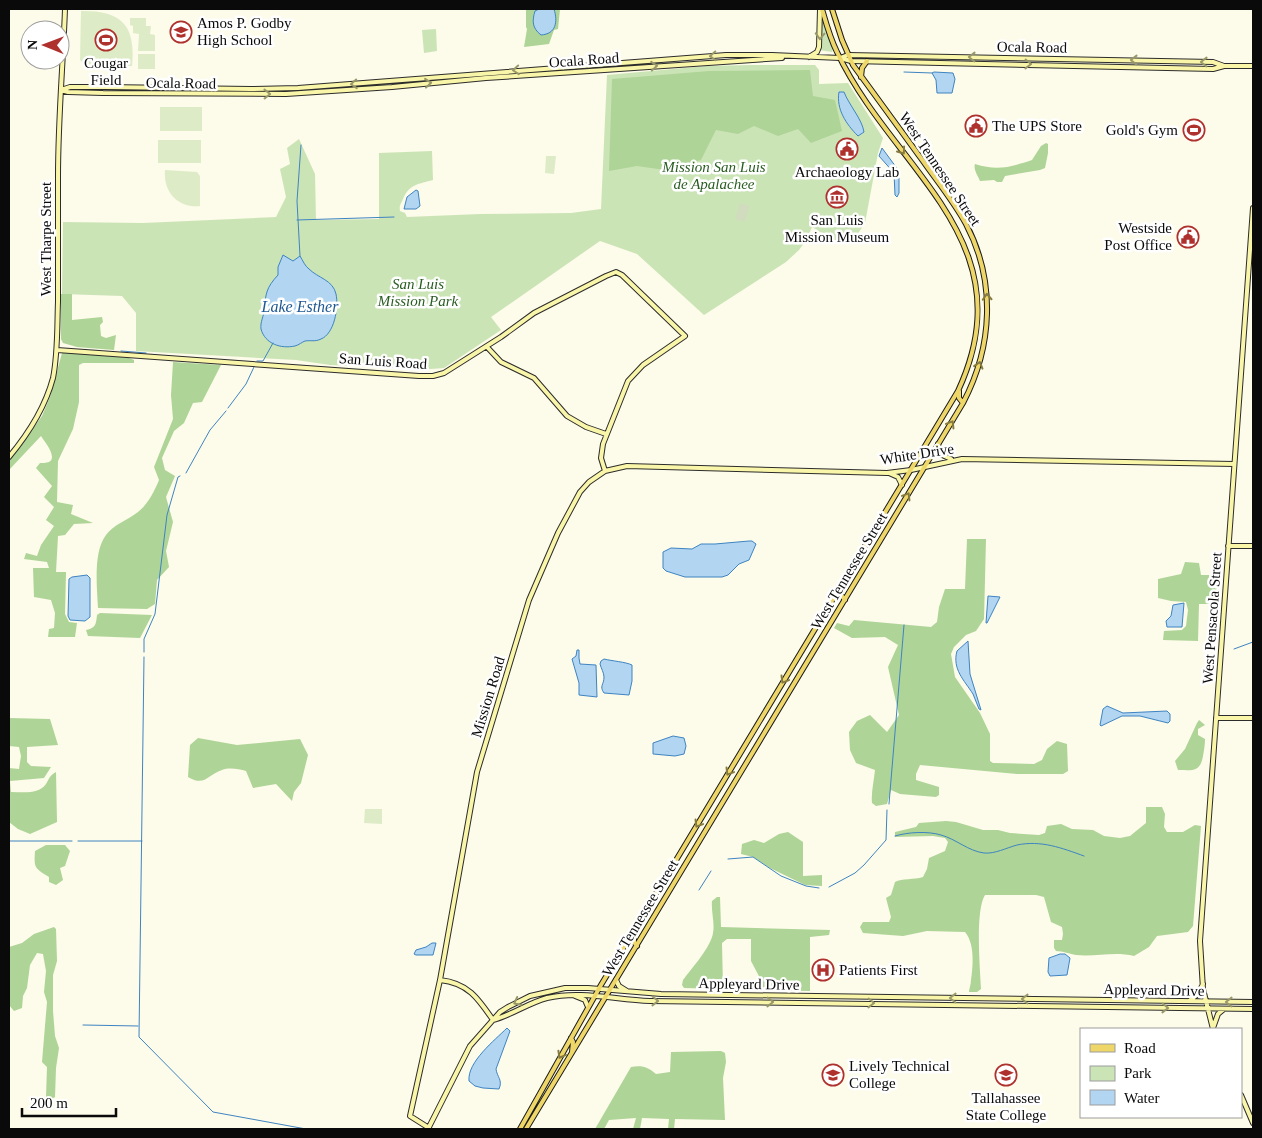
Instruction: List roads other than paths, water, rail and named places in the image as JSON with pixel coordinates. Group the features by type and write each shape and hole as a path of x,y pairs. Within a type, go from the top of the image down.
{"main road":[{"name":"West Tharpe Street","path":"9,456 28,432 44,403 53,377 57,350 58,166 64,9"},
{"path":"808,58 817,52 820,47 821,9"},
{"name":"West Tennessee Street","path":"520,1129 634,929 959,389 974,347 978,311 977,292 969,258 956,227 855,85 840,58 821,9"},
{"name":"West Tennessee Street","path":"526,1129 963,403 980,362 988,318 984,275 970,232 947,195 851,61 838,32 832,9"},
{"name":"Ocala Road","path":"61,90 70,87 289,88 741,54 772,57 840,58 851,61 1213,69 1224,66 1253,66"},
{"path":"741,54 741,60"},
{"name":"Ocala Road","path":"840,58 848,55 1210,62 1224,66"},
{"name":"Ocala Road","path":"61,90 68,92 233,95 286,94 772,57"},
{"path":"639,61 639,67"},
{"path":"862,77 862,68 867,61"},
{"path":"536,68 536,74"},
{"path":"383,82 383,88"},
{"path":"332,85 332,91"},
{"path":"326,86 327,92"},
{"path":"128,87 128,93"},
{"path":"286,94 289,88"},
{"path":"233,95 234,89"},
{"path":"241,89 241,95"},
{"path":"885,126 893,120"},
{"path":"939,201 947,195"},
{"name":"West Pensacola Street","path":"1213,1028 1203,984 1200,942 1253,208"},
{"path":"956,227 965,232 970,232"},
{"name":"San Luis Road","path":"57,350 433,376 444,374 534,313 616,272 622,274 685,336 642,365 631,376 606,434"},
{"path":"486,346 501,362 534,378 567,416 586,427 606,434 601,453 605,471"},
{"path":"959,389 959,398 963,403"},
{"path":"938,444 940,454 954,460"},
{"name":"White Drive","path":"605,471 636,466 887,472 911,470 954,460 974,459 1234,464"},
{"name":"Mission Road","path":"429,1129 410,1116 440,980 477,772 527,609 540,574 576,498 589,482 605,471"},
{"path":"887,472 898,477 902,485"},
{"path":"1228,546 1253,546"},
{"path":"841,586 842,595 845,600"},
{"path":"797,658 806,665"},
{"path":"1216,718 1253,718"},
{"path":"753,732 762,737"},
{"path":"689,839 698,844"},
{"path":"634,929 634,942 637,946"},
{"path":"429,1129 463,1056 493,1020 478,998 470,991 457,983 440,980"},
{"path":"616,980 620,988 631,993"},
{"path":"1189,1002 1196,996 1203,984"},
{"name":"Appleyard Drive","path":"493,1020 500,1012 519,1001 540,993 565,988 599,989 631,993 728,995 1253,1002"},
{"path":"573,995 585,1000 588,1008"},
{"name":"Appleyard Drive","path":"493,1020 536,1002 556,996 573,995 650,1001 1253,1009"},
{"path":"728,995 728,1001"},
{"path":"728,995 728,1001"},
{"path":"742,995 742,1001"},
{"path":"847,996 847,1003"},
{"path":"930,998 930,1004"},
{"path":"1005,999 1005,1005"},
{"path":"1073,1006 1074,1000"},
{"path":"1119,1000 1122,1007"},
{"path":"1213,1028 1218,1014 1225,1009"},
{"path":"571,1038 573,1042 572,1054"},
{"path":"1242,1097 1253,1123"},
{"path":"538,1098 538,1108"}],"water":[{"path":"539,9 554,9 556,18 553,30 541,35 536,30 533,18 535,11"},
{"path":"932,73 953,73 955,79 952,93 937,93 936,80"},
{"path":"839,92 844,92 861,122 864,132 858,136 843,116 838,98"},
{"path":"882,148 899,171 899,193 897,197 895,195 894,173 879,156"},
{"path":"416,190 418,191 420,206 416,209 404,209 407,197"},
{"name":"Lake Esther","path":"283,255 293,261 300,256 308,268 332,285 337,300 334,320 326,336 315,341 305,341 290,347 279,346 270,342 261,329 266,295 269,287 278,275 278,267"},
{"path":"752,541 756,544 749,560 739,564 728,575 722,577 685,577 666,571 663,568 663,552 671,548 692,549 701,544"},
{"path":"87,575 90,578 90,617 85,621 70,620 68,616 69,579"},
{"path":"988,596 1000,597 986,623"},
{"path":"1184,603 1182,627 1167,627 1166,621 1171,616 1173,605"},
{"path":"968,641 970,674 981,710 957,669 957,651"},
{"path":"577,650 579,650 580,664 596,665 597,697 579,695 579,683 572,659 576,656"},
{"path":"604,659 632,665 632,681 629,695 604,693 602,687 604,675 600,664"},
{"path":"1107,706 1123,713 1167,711 1170,714 1170,721 1168,723 1140,716 1122,716 1101,726 1103,709"},
{"path":"673,736 684,738 686,746 684,754 675,756 653,754 653,743"},
{"path":"436,943 433,955 414,954 416,950"},
{"path":"1065,954 1070,958 1067,975 1050,976 1048,972 1049,958"},
{"path":"507,1028 510,1031 496,1069 500,1081 499,1089 475,1086 469,1081 472,1066"}],"waterway":[{"path":"904,72 932,73"},
{"path":"300,256 297,201 301,145"},
{"path":"297,220 394,217"},
{"path":"257,361 263,361 273,343"},
{"path":"121,351 146,353"},
{"path":"228,408 246,384 254,367"},
{"path":"186,473 210,430 226,411"},
{"path":"144,652 144,639 155,614 167,515 178,477 180,476"},
{"path":"889,804 904,625"},
{"path":"1234,649 1253,642"},
{"path":"144,657 139,1037 213,1112 306,1129"},
{"path":"829,887 855,873 886,840 887,810"},
{"path":"895,836 918,832 936,834 984,853 1034,843 1084,856"},
{"path":"9,841 72,841"},
{"path":"78,841 142,841"},
{"path":"728,859 753,857 781,876 806,886 819,888"},
{"path":"699,890 711,871"},
{"path":"83,1025 138,1026"}],"place":[{"name":"Amos P. Godby High School","path":"181,32"},
{"name":"Cougar Field","path":"106,40"},
{"name":"The UPS Store","path":"976,126"},
{"name":"Gold's Gym","path":"1194,130"},
{"name":"Archaeology Lab","path":"847,149"},
{"name":"San Luis Mission Museum","path":"837,197"},
{"name":"Westside Post Office","path":"1188,237"},
{"name":"Patients First","path":"823,970"},
{"name":"Lively Technical College","path":"833,1075"},
{"name":"Tallahassee State College","path":"1006,1075"}],"park label":[{"name":"Mission San Luis de Apalachee","path":"714,176"},
{"name":"San Luis Mission Park","path":"418,292"}]}
